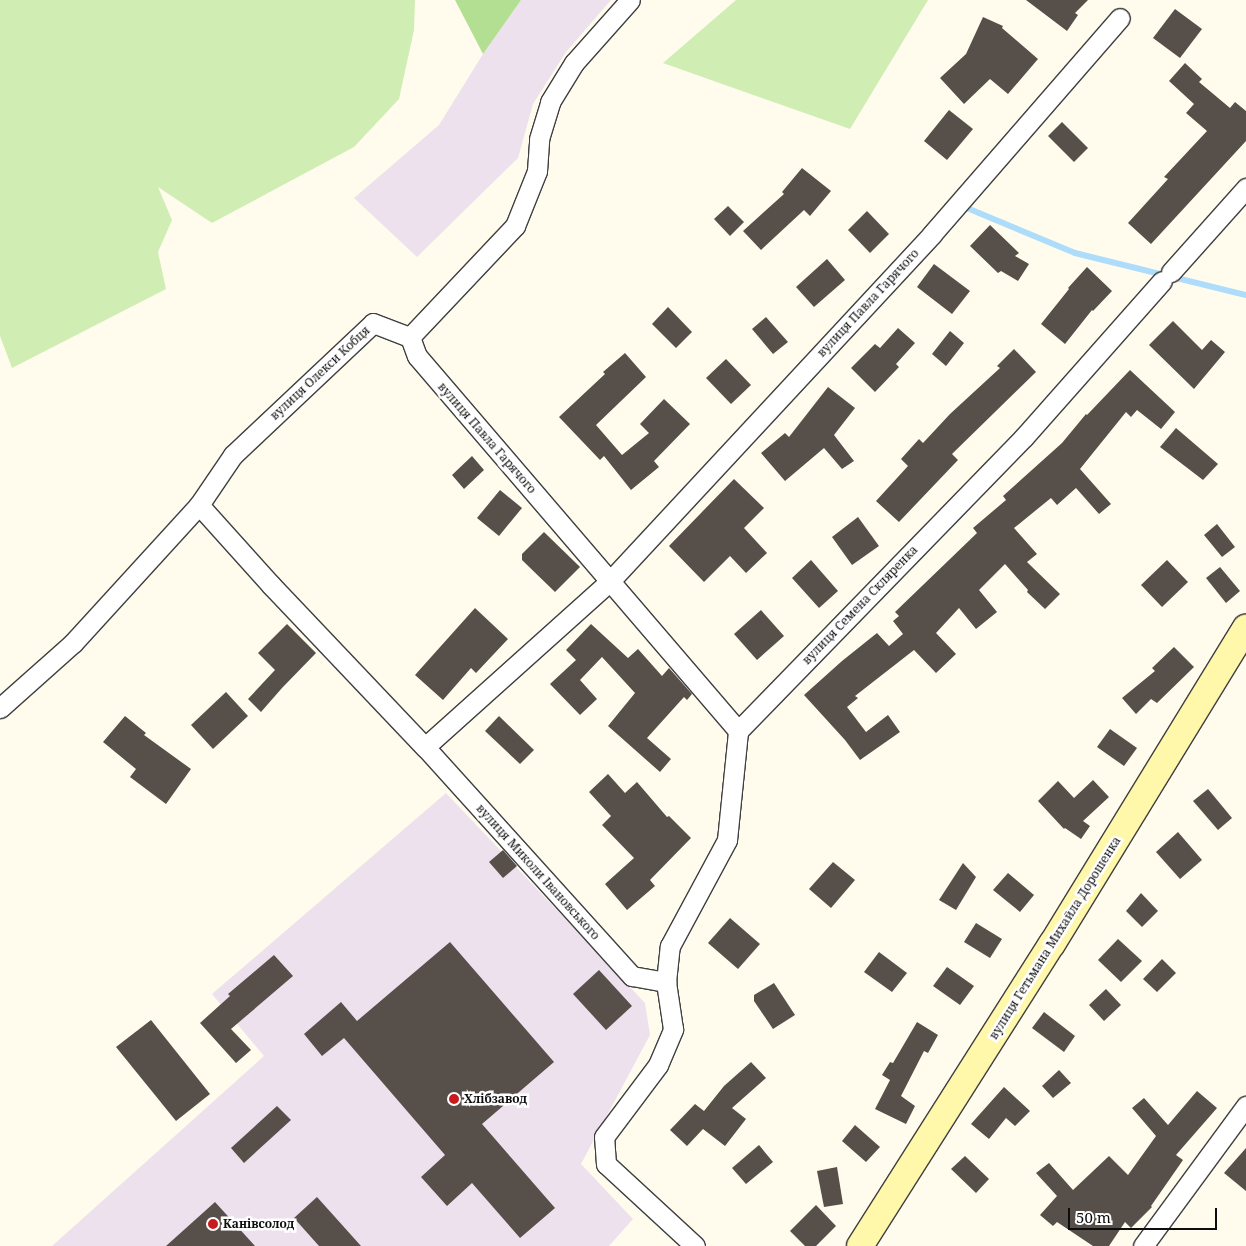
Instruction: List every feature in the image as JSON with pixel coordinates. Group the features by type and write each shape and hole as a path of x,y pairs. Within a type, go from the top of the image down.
{"street":[{"path":"410,337 515,226 538,171 539,139 550,102 574,63 630,0"},
{"name":"вулиця Павла Гарячого","path":"425,746 610,581 932,234 1120,18"},
{"name":"вулиця Семена Скляренка","path":"738,730 1024,437 1246,188"},
{"name":"вулиця Олекси Кобця","path":"0,708 73,643 199,505 233,455 373,323 410,337"},
{"name":"вулиця Павла Гарячого","path":"410,337 416,356 738,730"},
{"name":"вулиця Миколи Івановського","path":"199,505 271,585 425,746 632,976 666,982"},
{"name":"вулиця Гетьмана Михайла Дорошенка","path":"860,1246 1052,944 1246,628"},
{"path":"695,1246 606,1164 604,1137 658,1065 673,1029 666,982 670,946 727,840 738,730"},
{"path":"1142,1246 1246,1106"}],"shaded area":[{"path":"521,0 611,0 566,52 533,104 518,158 417,257 354,198 439,125 483,54"},
{"path":"446,793 645,1003 650,1035 581,1164 633,1219 609,1246 52,1246 264,1056 212,994"}],"green space":[{"path":"0,0 415,0 414,30 399,99 354,147 212,223 158,187 172,220 158,252 166,289 12,368 0,336"},
{"path":"455,0 521,0 483,54"},
{"path":"736,0 928,0 850,129 663,63"}],"building":[{"path":"1026,0 1088,0 1075,13 1078,15 1067,31"},
{"path":"1175,9 1202,29 1180,58 1153,38"},
{"path":"983,17 1003,26 1002,28 1038,59 1008,94 990,79 964,104 940,78 966,54"},
{"path":"1185,63 1202,79 1199,82 1230,108 1235,102 1246,111 1246,141 1151,244 1128,223 1168,179 1164,177 1207,131 1186,113 1194,104 1169,81"},
{"path":"949,110 973,129 947,160 924,141"},
{"path":"1062,122 1088,148 1074,162 1048,136"},
{"path":"802,168 831,191 810,216 804,210 761,250 743,231 784,194 782,192"},
{"path":"728,206 744,222 730,236 714,219"},
{"path":"867,211 889,234 870,253 848,230"},
{"path":"990,225 1019,253 1015,256 1029,264 1018,281 1001,271 998,273 970,246"},
{"path":"827,259 845,280 814,307 796,287"},
{"path":"934,264 970,291 952,314 917,287"},
{"path":"1087,267 1112,291 1092,310 1065,344 1041,324 1068,288"},
{"path":"668,307 692,332 676,348 652,324"},
{"path":"766,317 788,342 773,354 752,329"},
{"path":"1173,321 1202,350 1211,340 1225,352 1194,389 1149,345"},
{"path":"898,328 915,343 896,364 899,367 875,392 851,368 875,344 880,348"},
{"path":"950,331 964,343 946,366 932,354"},
{"path":"1014,349 1036,372 952,454 958,460 899,522 876,501 908,466 901,459 919,439 923,443 950,414 1000,368 997,366"},
{"path":"625,353 646,377 596,425 622,455 649,433 640,424 664,399 690,424 654,461 659,467 631,490 604,456 600,460 559,417 605,374 603,372"},
{"path":"726,359 751,385 731,404 706,378"},
{"path":"1130,370 1175,412 1161,429 1137,410 1131,417 1126,412 1080,469 1111,504 1099,514 1076,488 1057,505 1051,498 1014,528 1037,554 1027,562 1060,594 1045,609 1027,592 1028,590 1005,564 979,590 997,612 976,629 959,608 936,633 956,654 936,673 914,650 855,696 858,698 847,707 866,732 888,715 900,732 860,760 845,740 804,695 877,633 889,646 903,634 893,621 899,616 895,612 977,533 973,528 1006,500 1003,496 1062,443 1086,414"},
{"path":"828,387 855,408 834,435 854,461 842,469 824,448 785,481 761,453 785,433 789,437"},
{"path":"1176,428 1218,464 1203,480 1160,447"},
{"path":"472,456 484,470 464,489 452,475"},
{"path":"734,479 764,508 744,528 767,553 746,573 730,556 704,582 669,546"},
{"path":"500,490 522,508 499,536 477,518"},
{"path":"858,517 879,546 852,565 832,537"},
{"path":"1217,524 1235,547 1222,557 1204,535"},
{"path":"544,532 580,567 555,592 522,560 522,554"},
{"path":"811,560 838,591 819,608 792,578"},
{"path":"1167,560 1188,582 1162,607 1141,585"},
{"path":"1220,567 1240,591 1226,603 1206,578"},
{"path":"475,608 508,639 476,673 471,668 443,700 415,675"},
{"path":"761,610 784,636 757,660 734,634"},
{"path":"287,624 316,653 261,712 248,699 275,670 258,653"},
{"path":"591,624 628,658 638,649 662,676 669,668 692,694 687,700 684,697 647,738 671,759 660,772 608,726 635,693 602,657 580,680 597,699 580,715 550,684 576,660 566,650"},
{"path":"1174,647 1194,667 1157,703 1151,699 1136,714 1122,698 1155,671 1152,668"},
{"path":"226,692 248,716 213,749 191,725"},
{"path":"125,716 146,733 144,735 191,769 166,804 130,777 136,769 103,742"},
{"path":"499,716 534,750 520,764 485,731"},
{"path":"1110,729 1137,748 1124,766 1097,747"},
{"path":"608,774 625,793 637,782 667,817 669,816 691,838 650,880 655,886 627,910 605,884 634,858 602,825 611,816 589,792"},
{"path":"1093,780 1109,797 1083,821 1090,826 1081,839 1064,829 1038,801 1058,781 1074,798"},
{"path":"1208,789 1232,818 1218,830 1193,801"},
{"path":"1178,832 1202,860 1180,879 1156,852"},
{"path":"503,850 517,866 503,878 489,862"},
{"path":"833,862 855,880 831,908 809,889"},
{"path":"963,863 976,877 956,910 939,900"},
{"path":"1008,873 1034,895 1020,912 993,890"},
{"path":"1141,893 1158,911 1142,927 1126,911"},
{"path":"730,918 760,944 738,969 708,943"},
{"path":"976,923 1002,939 990,958 964,942"},
{"path":"1118,939 1142,961 1121,982 1098,960"},
{"name":"Хлібзавод","path":"450,942 554,1062 482,1124 555,1208 520,1238 472,1183 447,1206 421,1177 445,1155 344,1038 322,1056 304,1034 341,1002 357,1021"},
{"path":"879,952 907,973 892,992 864,972"},
{"path":"274,955 293,976 231,1029 251,1050 236,1063 200,1023 230,996 228,994"},
{"path":"1162,959 1176,973 1157,992 1143,979"},
{"path":"947,967 974,986 960,1005 933,986"},
{"path":"599,970 632,1006 606,1030 573,994"},
{"path":"774,983 795,1015 773,1029 754,1001 754,995"},
{"path":"1106,989 1121,1005 1104,1021 1089,1005"},
{"path":"1044,1012 1075,1036 1064,1052 1032,1028"},
{"path":"151,1020 210,1094 176,1121 116,1047"},
{"path":"917,1022 938,1035 928,1053 924,1051 901,1096 915,1106 906,1124 875,1109 890,1080 882,1075 890,1062 893,1063"},
{"path":"751,1062 766,1078 732,1108 746,1119 725,1146 703,1129 687,1146 670,1130 695,1104 704,1111 724,1086"},
{"path":"1059,1070 1071,1083 1053,1098 1042,1086"},
{"path":"1004,1087 1030,1111 1015,1126 1006,1118 989,1139 971,1124"},
{"path":"1197,1091 1217,1108 1176,1155 1183,1160 1152,1207 1131,1228 1125,1222 1109,1246 1093,1246 1057,1222 1053,1226 1040,1215 1057,1196 1036,1173 1049,1163 1073,1190 1109,1156 1128,1175 1156,1136 1132,1108 1144,1098 1168,1125"},
{"path":"277,1106 291,1120 244,1163 231,1148"},
{"path":"855,1125 880,1147 866,1162 842,1141"},
{"path":"759,1145 773,1162 746,1184 732,1168"},
{"path":"1246,1148 1246,1191 1224,1173"},
{"path":"965,1156 989,1179 976,1193 951,1169"},
{"path":"837,1167 843,1204 824,1207 817,1171"},
{"name":"Канівсолод","path":"317,1197 361,1246 319,1246 294,1218"},
{"name":"Канівсолод","path":"215,1202 255,1246 166,1246"},
{"path":"816,1205 836,1226 816,1246 805,1246 790,1231"}],"waterway":[{"path":"967,208 1075,253 1246,295"}],"place":[{"name":"Хлібзавод","path":"454,1099"},
{"name":"Канівсолод","path":"213,1224"}]}
